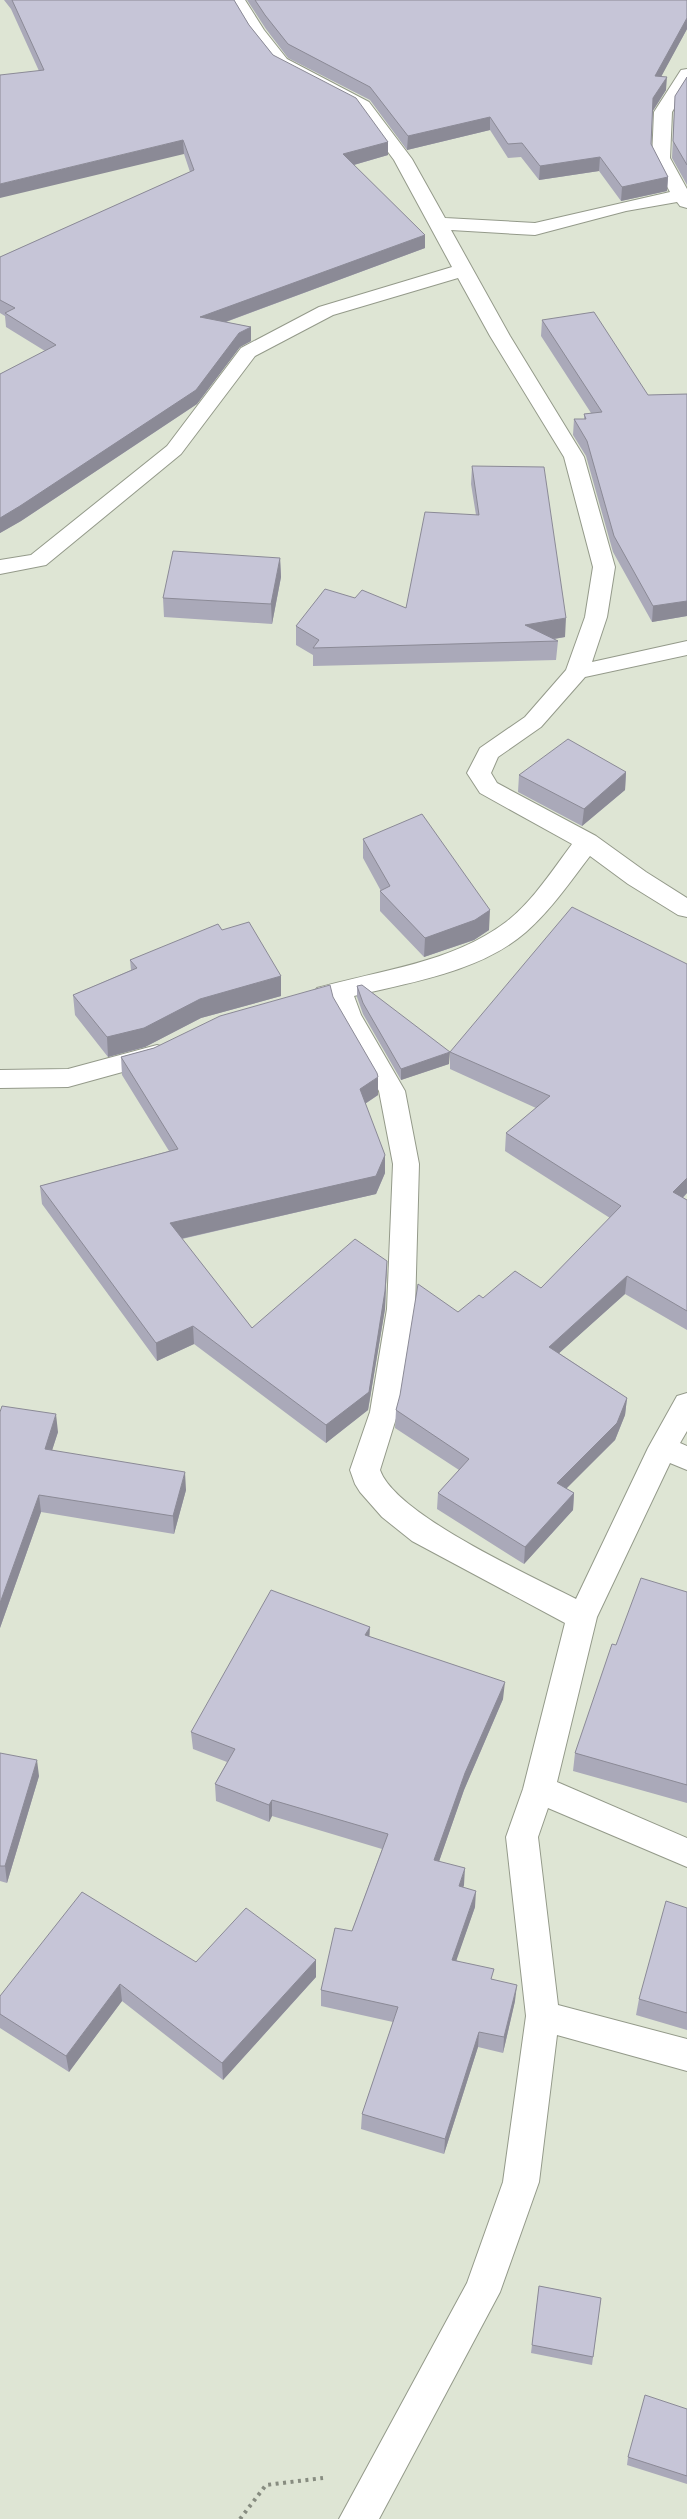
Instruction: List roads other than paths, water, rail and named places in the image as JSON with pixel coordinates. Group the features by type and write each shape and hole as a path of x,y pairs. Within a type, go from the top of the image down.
{"street":[{"path":"236,0 281,64 363,106 403,159 500,336 574,457 604,567 596,616 577,672 533,722 488,753 479,773 488,788 587,842 637,878 687,910"},
{"path":"438,223 535,229 625,206 684,198 661,158 663,112 687,74"},
{"path":"0,567 38,560 174,450 248,352 326,311 463,270"},
{"path":"577,672 687,648"},
{"path":"303,1000 377,983 478,951 515,927 549,892 587,842"},
{"path":"340,990 348,1015 392,1091 406,1164 400,1309 384,1412 365,1470 367,1477 370,1484 392,1508 423,1532 582,1617"},
{"path":"0,1079 68,1078 154,1056 179,1043"},
{"path":"358,2519 482,2292 521,2182 543,2016 522,1837 539,1788 582,1617 675,1453 687,1404"},
{"path":"539,1788 687,1853"},
{"path":"543,2016 687,2055"}]}
